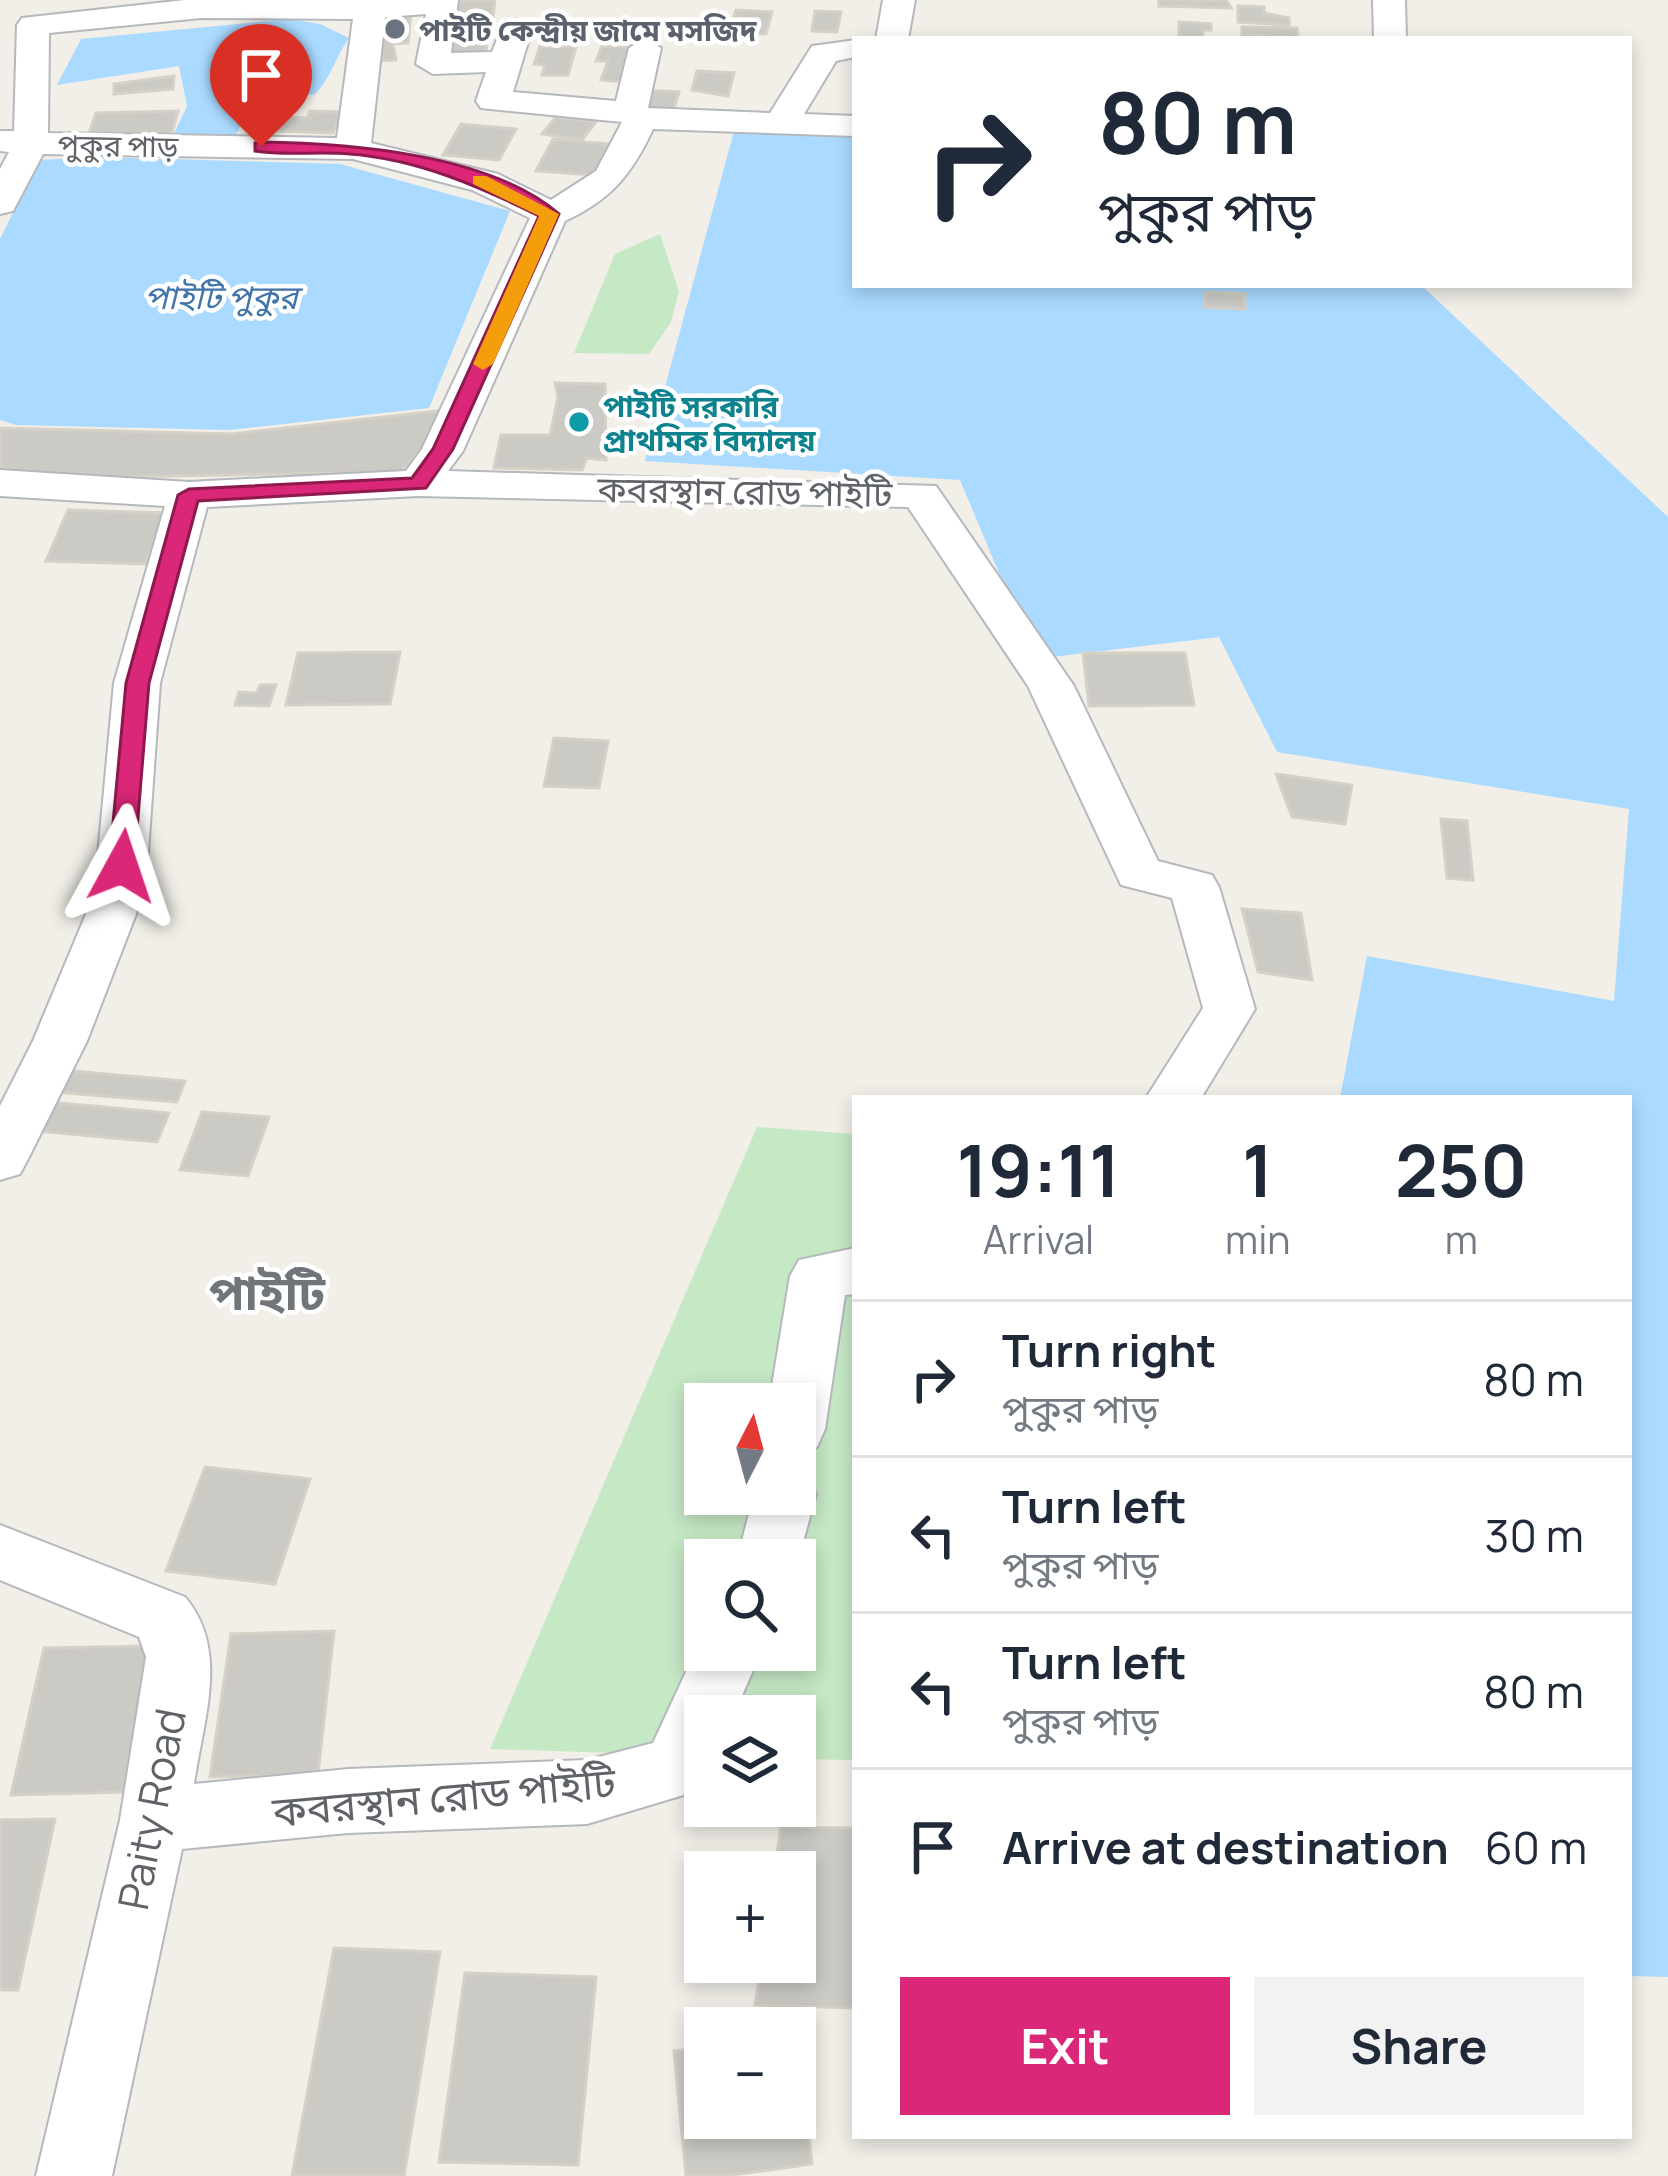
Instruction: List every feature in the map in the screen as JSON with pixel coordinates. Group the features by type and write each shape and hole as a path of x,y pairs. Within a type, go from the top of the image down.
{"street":[{"path":"0,0 33,25 204,4 370,9 444,3 433,64 509,62"},
{"path":"893,36 899,0"},
{"path":"1389,0 1390,36"},
{"path":"353,148 370,9"},
{"path":"16,142 33,25"},
{"path":"517,27 493,101 636,115 852,126"},
{"path":"0,483 189,495 418,484 443,449 550,214 600,193 614,174 636,115 645,48"},
{"path":"781,124 840,50"},
{"name":"পুকুর পাড়","path":"0,203 16,142 353,148 485,182 550,214"},
{"name":"কবরস্থান রোড পাইটি","path":"418,484 921,495 1051,686 1139,873 1194,887 1229,1009 1175,1095"},
{"path":"0,1159 60,1041 111,914 122,866 137,683 189,495"},
{"path":"802,1383 819,1276 852,1270"},
{"name":"Paity Road","path":"0,1552 162,1617 177,1635 179,1657 154,1820 74,2176"},
{"name":"কবরস্থান রোড পাইটি","path":"154,1820 370,1800 587,1792 676,1768 720,1671"}],"green space":[{"path":"660,234 679,291 671,322 649,354 574,353 615,254"},
{"path":"757,1127 852,1134 852,1760 816,1759 816,1695 684,1695 684,1755 490,1749"}],"water":[{"path":"289,19 320,24 349,38 314,95 258,92 230,146 168,146 187,106 179,66 57,85 81,39"},
{"path":"734,131 852,136 852,288 1424,288 1668,517 1668,1977 1632,1976 1632,1095 1341,1095 1367,956 1614,1001 1629,809 1277,752 1219,637 1035,659 960,480 645,461"},
{"name":"পাইটি পুকুর","path":"94,157 340,164 510,211 429,408 229,430 16,425 0,420 0,239 39,160"}],"building":[{"path":"449,0 495,0 493,16 447,17"},
{"path":"1159,0 1226,0 1231,8 1159,6"},
{"path":"1238,6 1264,7 1264,13 1289,18 1289,25 1238,22"},
{"path":"736,10 772,12 766,34 729,32"},
{"path":"815,11 841,12 837,32 812,31"},
{"name":"পাইটি কেন্দ্রীয় জামে মসজিদ","path":"411,12 408,43 393,44 396,60 383,61 380,15"},
{"path":"488,22 486,56 448,57 451,23"},
{"path":"1179,22 1211,24 1203,36 1179,36"},
{"path":"1242,27 1297,28 1298,36 1270,36 1242,35"},
{"path":"540,46 576,47 568,75 542,75 545,65 534,64"},
{"path":"602,46 636,48 623,82 601,80 608,61 596,61"},
{"path":"697,71 734,73 728,96 692,90"},
{"path":"174,76 173,89 114,94 114,84"},
{"path":"641,90 679,92 672,115 635,109"},
{"path":"178,111 170,140 86,142 96,113"},
{"path":"310,111 342,112 333,133 249,130 256,116 307,118"},
{"path":"556,117 596,122 582,140 542,134"},
{"path":"461,124 516,129 499,160 443,155"},
{"path":"553,139 609,144 593,175 536,171"},
{"path":"1205,292 1245,294 1245,309 1204,307"},
{"name":"পাইটি সরকারি প্রাথমিক বিদ্যালয়","path":"555,383 605,384 606,460 587,458 582,470 494,468 501,435 550,435 558,397"},
{"path":"445,410 422,448 400,472 113,477 0,469 0,428 232,434"},
{"path":"68,510 166,513 145,564 46,561"},
{"path":"400,652 390,704 286,705 298,653"},
{"path":"1083,653 1185,653 1194,705 1089,706"},
{"path":"260,685 276,685 269,706 235,705 239,692 257,693"},
{"path":"554,738 608,741 599,788 544,786"},
{"path":"1276,774 1352,785 1345,824 1292,817"},
{"path":"1441,819 1467,821 1473,880 1447,878"},
{"path":"1242,909 1301,913 1312,980 1258,972"},
{"path":"62,1070 185,1081 177,1102 53,1092"},
{"path":"50,1102 169,1113 157,1142 36,1131"},
{"path":"202,1112 269,1117 248,1176 180,1170"},
{"path":"205,1467 310,1479 275,1584 166,1571"},
{"path":"334,1631 318,1774 210,1777 231,1634"},
{"path":"154,1646 127,1792 11,1795 44,1648"},
{"path":"55,1819 18,1990 0,1990 0,1820"},
{"path":"781,1827 852,1828 852,2008 755,2005 759,1983 816,1983 816,1851 777,1851"},
{"path":"334,1948 440,1952 404,2176 292,2176"},
{"path":"465,1973 596,1977 578,2165 439,2162"},
{"path":"684,2050 684,2139 809,2139 812,2164 725,2176 686,2176 674,2051"}],"slow traffic":[{"path":"480,180 550,214 483,364"}],"place":[{"name":"পাইটি কেন্দ্রীয় জামে মসজিদ","path":"395,29"},
{"name":"পাইটি সরকারি প্রাথমিক বিদ্যালয়","path":"579,422"}],"district":[{"name":"পাইটি","path":"267,1291"}],"route":[{"path":"122,866 137,683 189,495 418,484 443,449 550,214 485,182 403,158 353,148 261,147"}]}
